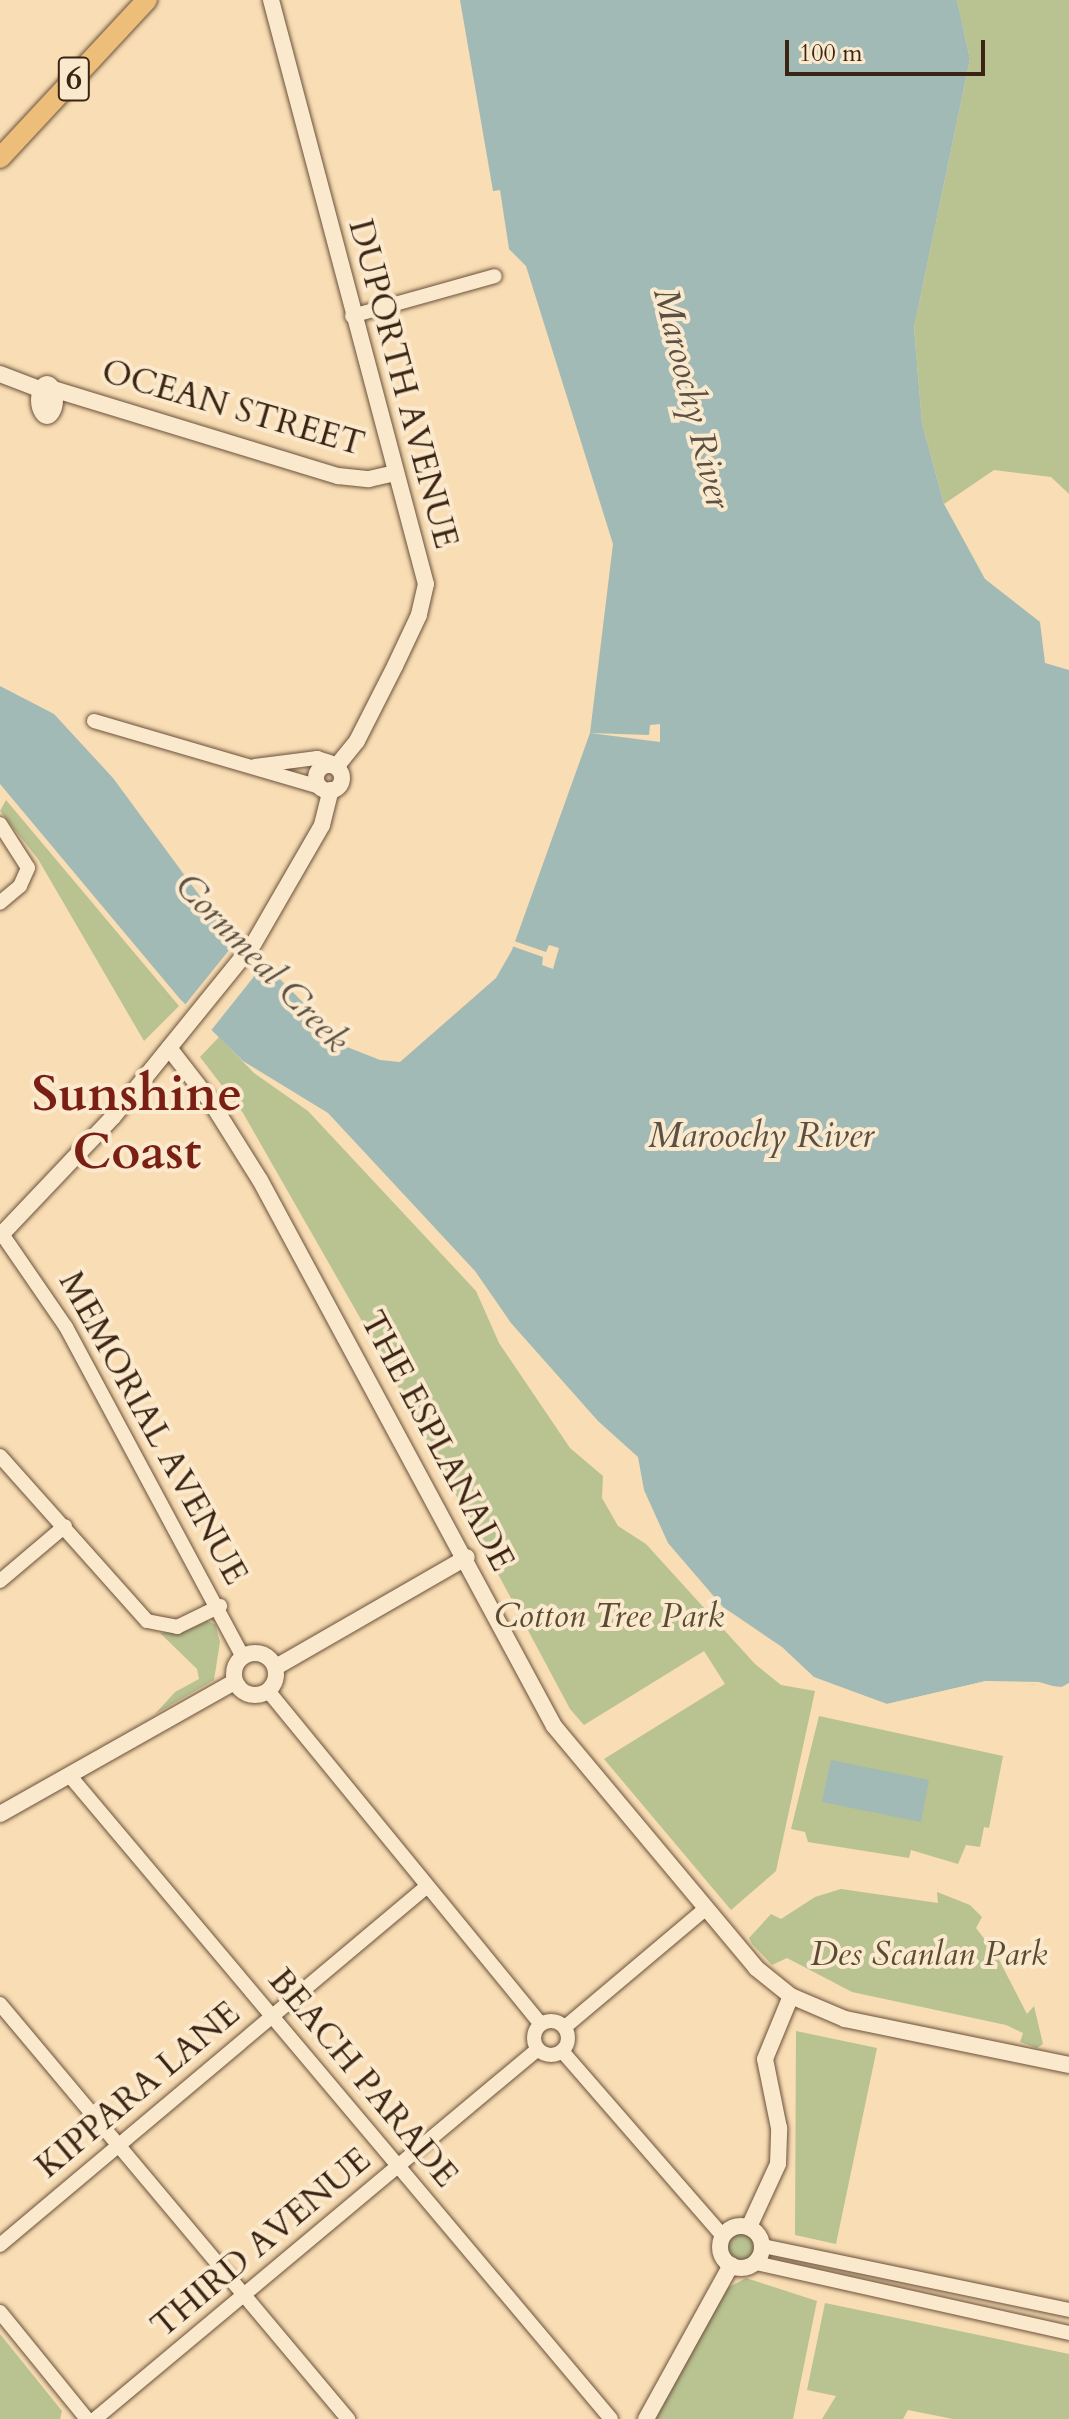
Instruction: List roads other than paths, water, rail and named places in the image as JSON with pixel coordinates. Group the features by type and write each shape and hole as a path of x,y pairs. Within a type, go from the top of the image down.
{"main road":[{"name":"6","path":"2,151 147,0"}],"street":[{"name":"DUPORTH AVENUE","path":"271,0 426,592 364,728 333,765 320,770 324,788"},
{"path":"352,316 495,276"},
{"name":"OCEAN STREET","path":"0,374 338,476 369,479 395,473"},
{"path":"94,721 324,788 342,784 333,765 317,758 254,766"},
{"path":"1,1235 80,1154 245,954 322,825 324,788"},
{"path":"0,824 28,868 20,886 0,903"},
{"name":"THE ESPLANADE","path":"169,1048 211,1102 260,1180 467,1557 554,1726 756,1968 791,1996 845,2019 1069,2065"},
{"name":"MEMORIAL AVENUE","path":"1,1235 56,1310 220,1606 243,1657"},
{"path":"0,1456 153,1625 177,1627 220,1606"},
{"path":"0,1581 65,1526"},
{"path":"276,1667 467,1557"},
{"path":"243,1657 263,1658 276,1667 277,1685 269,1692 248,1691 234,1682 231,1665 243,1657"},
{"path":"0,1814 234,1682"},
{"path":"269,1692 541,2024"},
{"name":"BEACH PARADE","path":"70,1776 611,2419"},
{"name":"KIPPARA LANE","path":"0,2245 426,1887"},
{"path":"565,2027 705,1909"},
{"path":"749,2227 778,2164 779,2128 765,2059 791,1996"},
{"path":"0,2004 348,2419"},
{"path":"556,2021 565,2027 568,2042 562,2051 552,2055 538,2049 534,2038 541,2024 556,2021"},
{"name":"THIRD AVENUE","path":"95,2419 538,2049"},
{"path":"562,2051 723,2236"},
{"path":"731,2265 720,2249 723,2236 731,2228 749,2227"},
{"path":"749,2227 763,2246 1069,2310"},
{"path":"756,2263 763,2246"},
{"path":"731,2265 756,2263 1069,2333"},
{"path":"646,2419 731,2265"},
{"path":"0,2312 87,2419"}],"water":[{"name":"Maroochy River","path":"460,0 957,0 970,59 914,328 922,423 944,504 985,579 1040,622 1045,663 1069,670 1069,1683 1063,1687 986,1681 887,1704 814,1677 782,1647 723,1607 668,1543 644,1490 638,1457 598,1421 511,1323 475,1271 328,1113 243,1061 180,999 0,784 0,686 54,714 113,778 205,903 347,1047 380,1060 400,1062 496,978 512,950 590,733 613,544 526,266 509,249 500,190 493,191"},
{"path":"831,1760 929,1780 921,1822 822,1802"}],"district":[{"name":"Sunshine Coast","path":"137,1123"}],"water label":[{"name":"Cornmeal Creek","path":"262,963"}],"park label":[{"name":"Cotton Tree Park","path":"609,1617"},
{"name":"Des Scanlan Park","path":"929,1955"}]}
